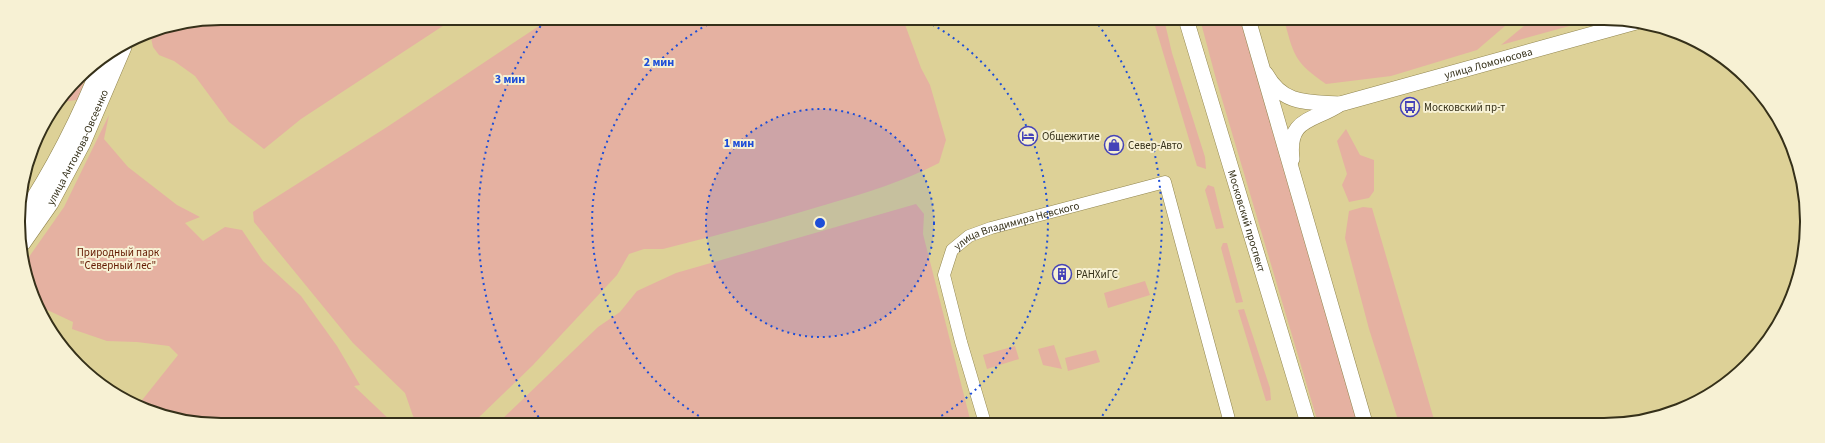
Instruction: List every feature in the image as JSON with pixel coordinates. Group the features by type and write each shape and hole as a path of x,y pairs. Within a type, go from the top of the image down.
{"highway":[{"name":"улица Антонова-Овсеенко","path":"26,238 50,203 82,143 120,53"},
{"name":"улица Антонова-Овсеенко","path":"25,214 37,196 68,140 100,68"}],"main road":[{"name":"Московский проспект","path":"1188,25 1306,418"},
{"path":"1250,25 1259,62 1364,418"},
{"name":"улица Ломоносова","path":"1294,182 1291,151 1293,134 1304,121 1340,104 1622,26"},
{"name":"улица Ломоносова","path":"1259,62 1270,82 1284,95 1302,102 1340,104"}],"street":[{"name":"улица Владимира Невского","path":"984,418 961,342 944,275 952,250 969,236 991,228 1165,182 1185,261 1229,418"}],"green space":[{"path":"209,25 444,25 301,119 264,149 229,122 195,76 174,61 159,55 153,47 151,38 183,29"},
{"path":"540,25 905,25 921,68 930,85 946,140 939,163 885,186 746,228 663,249 644,249 629,254 617,275 533,365 478,418 415,418 405,393 353,343 254,222 253,212 387,127"},
{"path":"1155,25 1165,25 1172,53 1205,157 1206,169 1197,166"},
{"path":"1202,25 1243,25 1357,418 1317,418 1216,79"},
{"path":"1286,25 1506,25 1477,50 1391,76 1326,84 1302,64 1294,52"},
{"path":"1525,25 1573,25 1501,45"},
{"path":"84,82 77,100 67,101"},
{"name":"Природный парк \"Северный лес\"","path":"109,115 104,139 128,167 177,205 200,217 185,223 203,241 225,227 242,230 263,261 301,296 337,346 360,385 354,386 388,418 209,418 158,408 141,401 178,355 169,346 137,342 107,341 72,329 73,322 46,309 35,285 29,257 64,207"},
{"path":"1346,129 1360,155 1374,160 1374,191 1369,198 1349,202 1342,185 1347,174 1337,141"},
{"path":"1208,185 1214,187 1224,228 1216,229 1205,190"},
{"path":"916,204 924,214 923,234 970,418 503,418 598,327 620,312 637,291 676,273"},
{"path":"1363,207 1372,208 1434,418 1397,418 1369,329 1345,238 1349,211"},
{"path":"1223,243 1227,243 1243,302 1236,303 1221,248"},
{"path":"1145,281 1150,295 1108,308 1104,293"},
{"path":"1244,309 1270,388 1271,400 1266,401 1238,310"},
{"path":"1054,345 1062,369 1043,365 1038,349"},
{"path":"1015,346 1019,359 987,369 983,355"},
{"path":"1096,350 1100,362 1068,371 1065,358"}],"place":[{"name":"Московский пр-т","path":"1410,107"},
{"name":"Общежитие","path":"1028,136"},
{"name":"Север-Авто","path":"1114,145"},
{"name":"РАНХиГС","path":"1062,274"}]}
